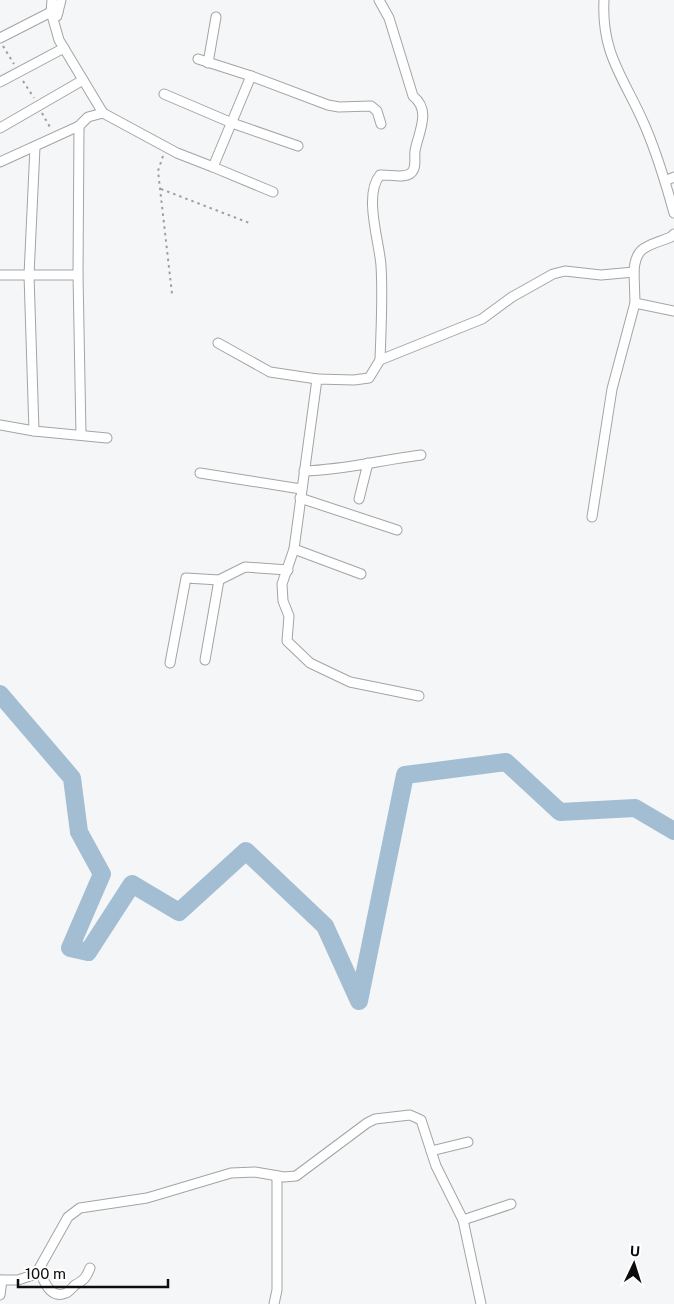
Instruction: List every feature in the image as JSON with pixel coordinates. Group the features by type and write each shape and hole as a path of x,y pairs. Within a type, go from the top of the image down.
{"street":[{"path":"218,343 270,372 317,379 354,380 369,378 380,360 381,267 374,231 375,185 380,175 404,176 410,174 414,169 416,142 422,133 423,124 420,105 413,96 389,18 380,2 390,0"},
{"path":"604,0 604,26 610,52 645,125 674,213"},
{"path":"56,5 54,26 64,48 103,113 166,147 273,192"},
{"path":"0,39 56,5"},
{"path":"208,63 216,17"},
{"path":"0,82 64,48"},
{"path":"198,59 339,108 371,106 377,111 381,124"},
{"path":"213,167 251,76"},
{"path":"0,128 83,80"},
{"path":"164,94 232,123 298,146"},
{"path":"0,164 79,126 88,118 103,113"},
{"path":"79,126 78,276 81,435"},
{"path":"34,431 29,275 35,147"},
{"path":"665,181 674,177"},
{"path":"592,516 612,389 635,303 634,259 640,249 671,238 674,234"},
{"path":"380,360 482,319 512,297 553,274 565,270 601,275 634,272"},
{"path":"0,275 78,276"},
{"path":"635,303 674,311"},
{"path":"317,379 294,549 282,592 283,601 289,616 288,645 310,663 350,682 419,696"},
{"path":"0,425 34,431 107,438"},
{"path":"304,471 336,470 421,455"},
{"path":"359,499 368,463"},
{"path":"200,473 301,494 397,530"},
{"path":"294,549 361,574"},
{"path":"170,663 186,578 219,580 245,567 288,570"},
{"path":"205,660 219,580"},
{"path":"0,1294 1,1280 23,1279 36,1274 68,1218 80,1208 147,1198 231,1173 255,1172 277,1176 296,1176 368,1122 410,1114 418,1116 421,1120 436,1166 463,1220 481,1304"},
{"path":"430,1151 468,1142"},
{"path":"274,1304 277,1290 277,1176"},
{"path":"463,1220 511,1204"},
{"path":"39,1270 47,1288 53,1293 58,1294 66,1293 85,1280 90,1268"}],"path":[{"path":"0,39 56,138"},
{"path":"166,147 158,171 172,294"},
{"path":"161,189 252,224"}],"waterway":[{"path":"0,694 72,778 79,832 102,874 70,948 88,952 132,884 179,912 246,851 325,926 359,1001 405,775 506,762 560,812 635,808 674,831"}]}
